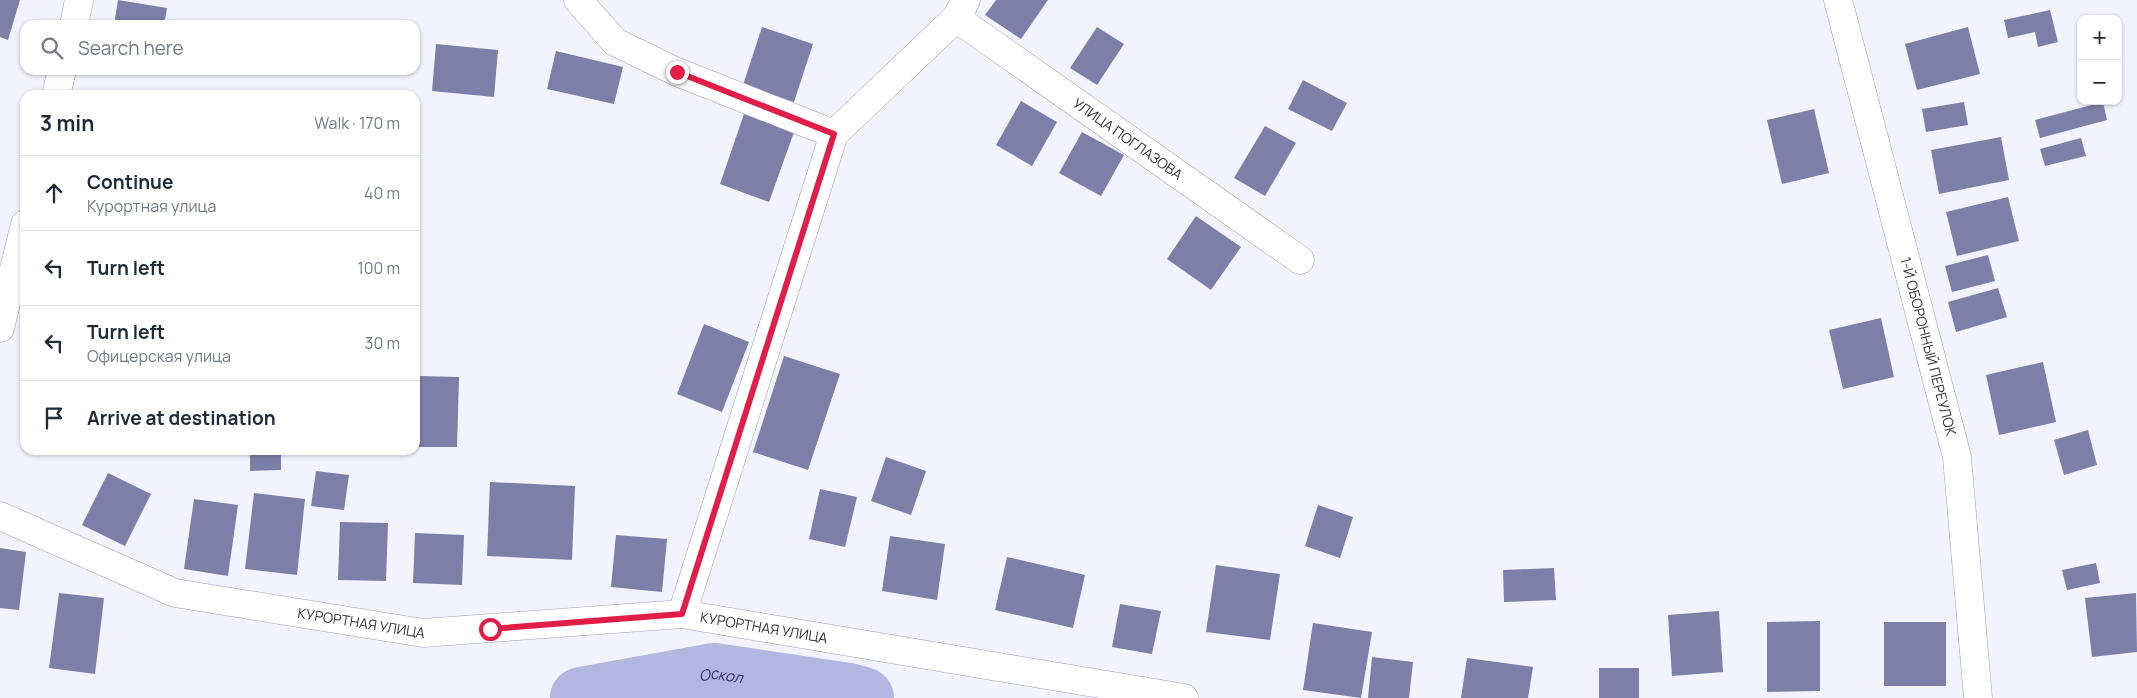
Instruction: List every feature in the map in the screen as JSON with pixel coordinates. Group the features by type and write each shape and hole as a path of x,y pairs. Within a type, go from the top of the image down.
{"street":[{"path":"75,20 79,0"},
{"path":"578,0 615,42 677,72 834,134"},
{"name":"1-Й ОБОРОННЫЙ ПЕРЕУЛОК","path":"1838,0 1957,457 1978,698"},
{"path":"682,614 834,134 961,9"},
{"name":"УЛИЦА ПОГЛАЗОВА","path":"961,9 1300,260"},
{"path":"57,90 61,75"},
{"path":"0,328 20,245"},
{"name":"КУРОРТНАЯ УЛИЦА","path":"0,516 174,592 423,633 682,614 1184,698"}],"building":[{"path":"0,0 20,0 8,40 0,37"},
{"path":"118,0 167,8 165,20 115,20"},
{"path":"996,0 1048,0 1021,39 985,15"},
{"path":"2050,10 2058,42 2038,47 2035,32 2008,38 2004,20"},
{"path":"762,27 813,44 794,102 743,85"},
{"path":"1097,27 1124,44 1097,85 1070,68"},
{"path":"1968,27 1980,74 1917,90 1905,44"},
{"path":"436,44 498,50 494,97 432,91"},
{"path":"556,51 623,67 614,104 547,89"},
{"path":"1303,80 1347,103 1332,131 1288,109"},
{"path":"1021,101 1057,122 1032,166 996,145"},
{"path":"1964,102 1968,125 1926,132 1922,109"},
{"path":"2092,105 2104,105 2107,120 2040,138 2035,120"},
{"path":"1814,109 1829,173 1782,184 1767,120"},
{"path":"744,114 794,132 769,202 720,184"},
{"path":"1265,126 1296,143 1265,196 1234,178"},
{"path":"1082,132 1124,155 1101,196 1059,173"},
{"path":"2001,137 2009,180 1939,194 1931,150"},
{"path":"2081,138 2086,156 2045,166 2040,149"},
{"path":"2008,197 2019,241 1957,256 1946,212"},
{"path":"1196,216 1241,247 1211,290 1167,259"},
{"path":"1988,255 1995,281 1952,292 1945,266"},
{"path":"1998,288 2007,317 1956,332 1948,302"},
{"path":"1881,318 1894,377 1843,389 1829,330"},
{"path":"704,324 749,342 722,412 677,394"},
{"path":"784,356 840,374 808,470 753,452"},
{"path":"2043,362 2056,422 1999,435 1986,375"},
{"path":"420,376 459,377 457,447 420,447"},
{"path":"2088,430 2097,465 2064,475 2054,440"},
{"path":"250,455 281,455 281,470 250,471"},
{"path":"886,457 926,471 911,515 871,501"},
{"path":"316,471 349,475 344,510 311,506"},
{"path":"108,473 151,494 125,546 82,525"},
{"path":"490,482 575,486 572,560 487,556"},
{"path":"820,489 857,497 845,547 809,539"},
{"path":"254,493 305,499 297,575 245,569"},
{"path":"194,499 238,505 228,576 184,569"},
{"path":"1318,505 1353,517 1340,558 1305,546"},
{"path":"340,522 388,523 386,581 338,580"},
{"path":"415,533 464,535 462,585 413,583"},
{"path":"616,535 667,539 662,592 611,587"},
{"path":"890,536 945,544 937,600 882,591"},
{"path":"0,548 26,552 19,610 0,608"},
{"path":"1007,557 1085,575 1073,628 995,610"},
{"path":"2096,563 2100,583 2067,590 2062,570"},
{"path":"1216,565 1280,574 1270,640 1206,632"},
{"path":"1554,568 1556,600 1504,602 1503,570"},
{"path":"59,593 104,598 95,674 49,668"},
{"path":"2136,593 2137,652 2092,657 2085,598"},
{"path":"1120,604 1161,611 1152,654 1112,647"},
{"path":"1719,611 1723,672 1672,676 1668,615"},
{"path":"1820,621 1820,691 1767,692 1767,622"},
{"path":"1884,622 1946,622 1946,686 1884,686"},
{"path":"1313,623 1372,632 1361,698 1303,690"},
{"path":"1372,657 1413,662 1409,698 1368,698"},
{"path":"1467,658 1533,667 1528,698 1461,698"},
{"path":"1599,668 1639,668 1639,698 1599,698"}],"waterway":[{"name":"Оскол","path":"581,698 714,674 848,694 863,698"}],"route":[{"path":"490,629 682,614 834,134 677,72"}]}
